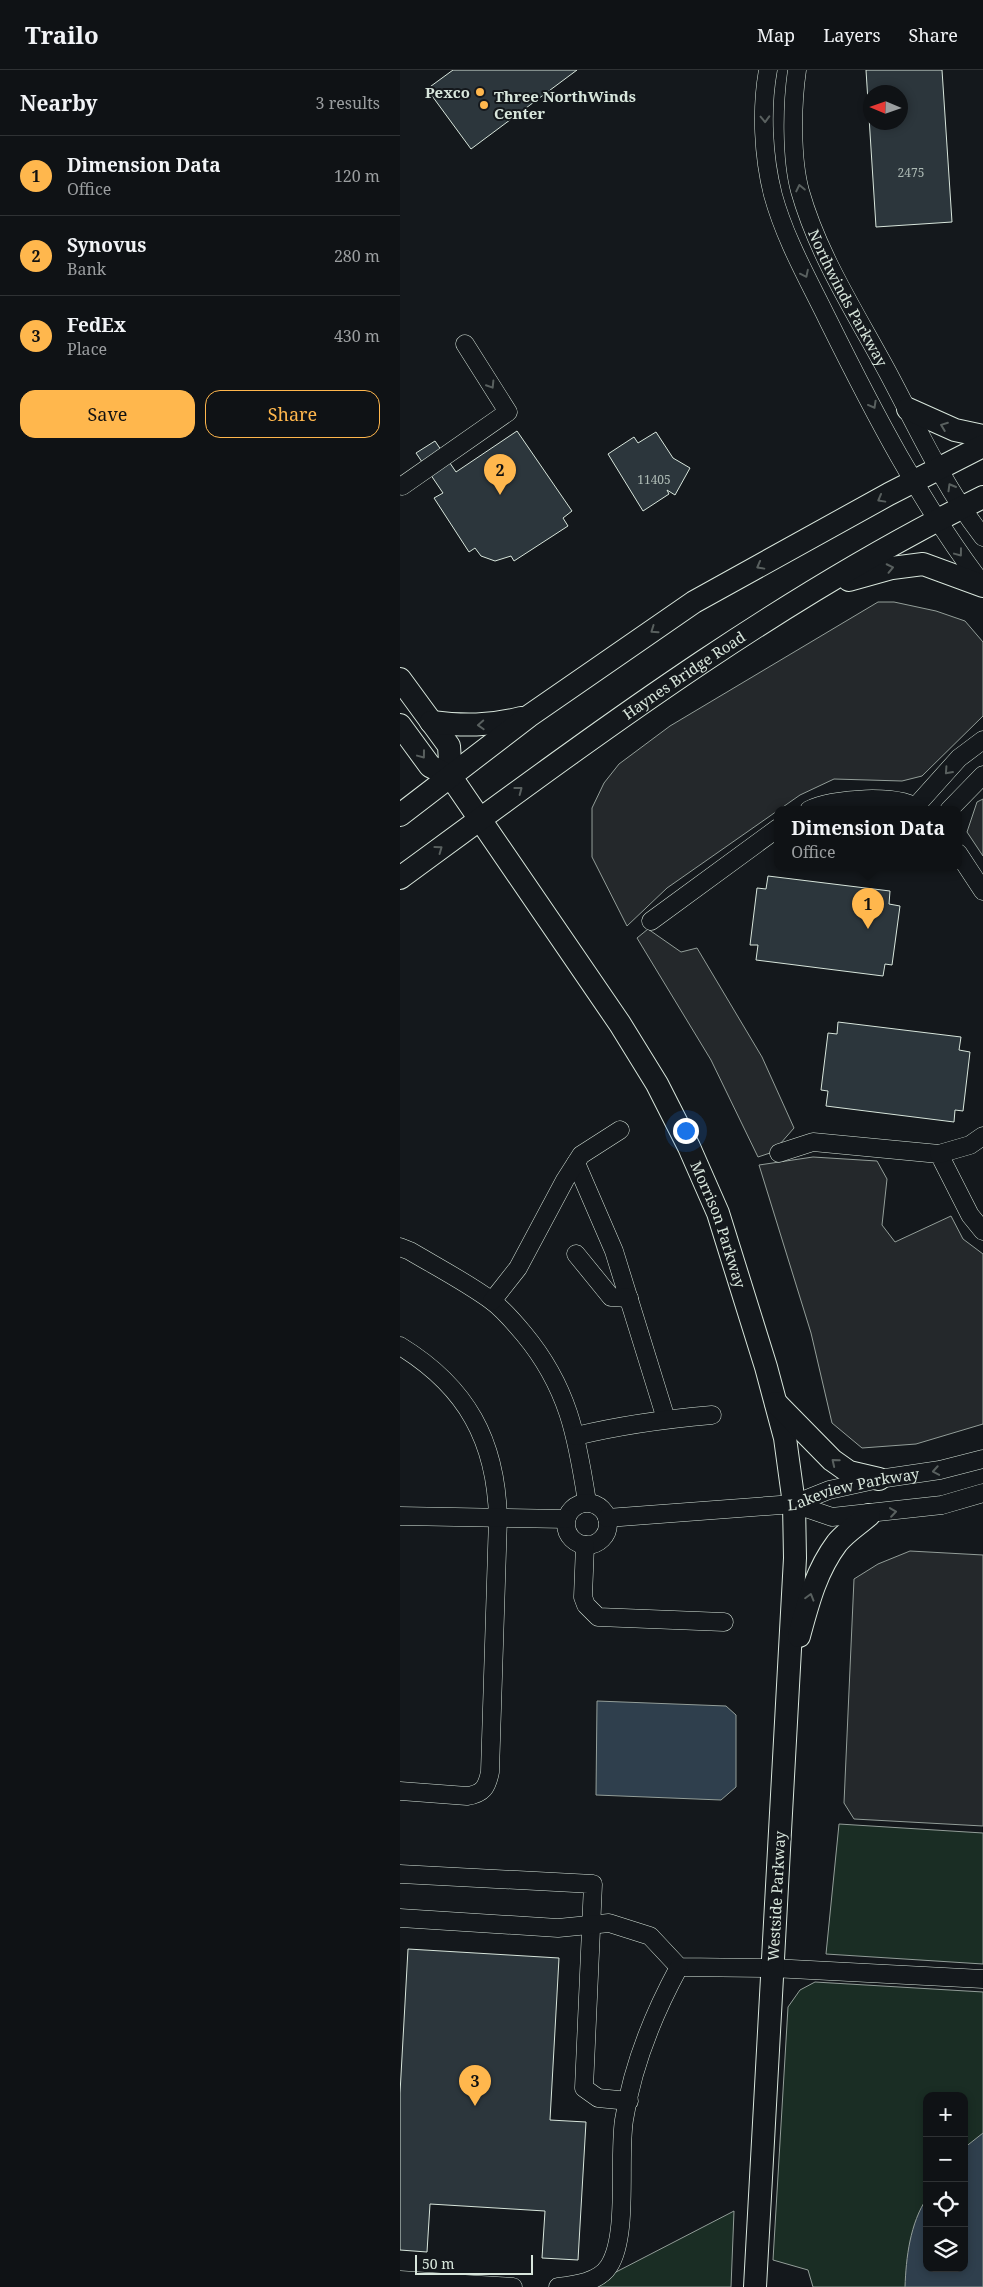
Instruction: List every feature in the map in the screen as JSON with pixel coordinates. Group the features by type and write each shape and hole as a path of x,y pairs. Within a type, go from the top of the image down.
{"main road":[{"path":"908,409 955,430 983,436"},
{"path":"400,814 529,716 694,602 914,480 983,446"},
{"name":"Haynes Bridge Road","path":"400,878 564,756 735,640 810,593 937,520 983,497"},
{"path":"810,593 867,574 923,564 983,585"},
{"path":"400,679 451,750 451,777"},
{"path":"431,722 474,726 497,724 529,716"},
{"path":"400,725 430,766 451,777 480,820"},
{"name":"Morrison Parkway","path":"480,820 620,1024 657,1084 689,1148 718,1213 775,1402 785,1438 794,1504"},
{"path":"775,1402 832,1460 848,1472 879,1479"},
{"name":"Westside Parkway","path":"755,2287 795,1558 794,1504"},
{"path":"788,1678 814,1583 838,1542 869,1515"}],"street":[{"name":"Northwinds Parkway","path":"768,70 764,111 766,150 773,194 791,245 849,363 914,480"},
{"name":"Northwinds Parkway","path":"797,70 795,148 799,188 814,234 962,508"},
{"path":"402,486 508,412 465,344"},
{"path":"914,480 952,544 983,585"},
{"path":"962,508 983,538"},
{"path":"920,806 959,758 983,740"},
{"path":"954,806 983,776"},
{"path":"823,806 852,798 887,801 909,806"},
{"path":"651,921 774,831"},
{"path":"962,859 983,890"},
{"path":"492,1301 518,1268 576,1163 593,1146 620,1130"},
{"path":"779,1153 813,1142 939,1154 970,1145 983,1136"},
{"path":"939,1154 970,1215 983,1232"},
{"path":"576,1163 614,1251 666,1419"},
{"path":"400,1247 410,1250 492,1301 515,1323 543,1357 561,1392 576,1436 587,1502"},
{"path":"576,1254 611,1297 630,1298"},
{"path":"400,1346 438,1374 458,1395 473,1416 493,1463 497,1490 498,1518 490,1772 488,1784 476,1795 468,1796 400,1791"},
{"path":"576,1436 612,1427 666,1419 712,1415"},
{"name":"Lakeview Parkway","path":"794,1504 829,1490 879,1479 940,1470 983,1459"},
{"name":"Lakeview Parkway","path":"794,1504 832,1517 869,1515 942,1505 983,1493"},
{"path":"587,1502 600,1507 607,1518 606,1532 603,1538 598,1542 584,1545 572,1539 568,1533 566,1519 573,1507 587,1502"},
{"path":"607,1518 794,1504"},
{"path":"400,1516 566,1519"},
{"path":"584,1545 583,1597 586,1605 598,1617 724,1622"},
{"path":"400,1874 593,1884 584,2088 598,2098 629,2101"},
{"path":"400,1918 558,1928 609,1923 650,1936 679,1967 772,1968 983,1979"},
{"path":"558,2287 574,2286 604,2273 613,2258 619,2233 624,2121 656,2012 679,1967"},
{"path":"400,2280 513,2287"}],"green space":[{"path":"839,1824 983,1833 983,1964 826,1954"},
{"path":"815,1982 983,1992 983,2287 813,2287 808,2270 773,2260 788,2007 800,1990"},
{"path":"734,2211 731,2287 587,2287"}],"shaded area":[{"path":"878,602 894,602 936,611 965,621 983,642 983,716 922,776 902,781 834,779 800,795 784,806 774,806 774,813 667,888 627,926 592,857 592,808 604,783 619,764 670,726"},
{"path":"983,799 983,856 967,832 977,802"},
{"path":"648,929 681,952 697,948 762,1057 794,1128 773,1152 758,1157 711,1060 637,938"},
{"path":"813,1157 877,1161 887,1179 882,1225 895,1242 951,1216 963,1239 983,1254 983,1424 916,1444 862,1448 832,1423 811,1333 759,1165"},
{"path":"910,1551 983,1555 983,1826 854,1819 844,1803 854,1579 878,1564"}],"water":[{"path":"597,1701 726,1706 736,1715 736,1787 721,1800 596,1795"},
{"path":"983,2133 983,2287 905,2287 910,2241 923,2205 923,2272 968,2272 968,2145"}],"building":[{"name":"Three NorthWinds Center","path":"453,70 577,70 471,149 427,89"},
{"path":"866,70 942,70 952,222 876,227 870,130 908,130 908,85 867,85"},
{"path":"517,431 572,511 563,518 568,526 514,561 511,556 495,561 481,556 475,548 469,552 434,498 443,493 416,453 435,441 456,472"},
{"path":"656,432 673,458 690,468 675,495 667,490 669,494 643,511 608,454 634,437 638,443"},
{"path":"768,876 890,891 889,904 900,906 892,965 885,964 883,976 756,960 758,945 750,945 757,888 766,889"},
{"path":"838,1022 961,1037 959,1050 970,1052 963,1111 955,1110 954,1122 826,1106 828,1091 821,1090 828,1033 837,1034"},
{"path":"408,1949 559,1958 550,2120 586,2122 578,2260 542,2258 545,2211 430,2204 427,2252 400,2250 400,2093"}],"place":[{"name":"Pexco","path":"480,92"},
{"name":"Three NorthWinds Center","path":"484,105"},
{"name":"Synovus","path":"500,495"},
{"name":"Dimension Data","path":"868,929"},
{"name":"FedEx","path":"475,2106"}]}
